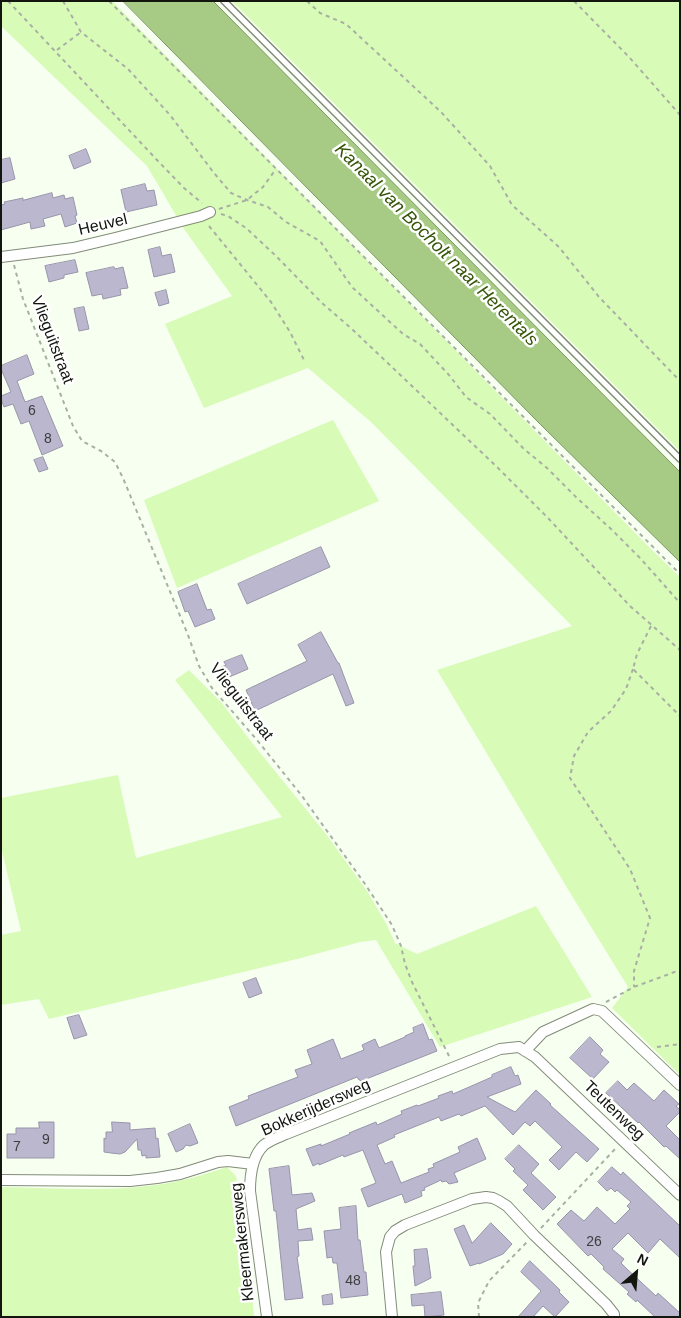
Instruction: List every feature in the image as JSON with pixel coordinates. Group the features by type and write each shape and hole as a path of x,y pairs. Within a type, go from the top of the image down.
{"street":[{"name":"Heuvel","path":"6,256 72,248 205,214"},
{"path":"525,1051 543,1032 593,1010 602,1011 680,1085"},
{"name":"Bokkerijdersweg","path":"253,1164 258,1152 265,1144 274,1139 500,1049 518,1047 525,1051"},
{"name":"Teutenweg","path":"525,1051 543,1065 680,1195"},
{"path":"1,1180 130,1181 180,1174 218,1162 228,1161 253,1164"},
{"name":"Kleermakersweg","path":"253,1164 250,1191 267,1317"},
{"path":"392,1317 386,1252 390,1236 405,1224 472,1199 486,1197 507,1206 534,1235 606,1304 614,1314 614,1317"}],"lane":[{"path":"224,1 680,459"}],"path":[{"path":"8,1 184,188 198,198 205,214 290,332 305,362"},
{"path":"63,1 81,32 128,69 170,115 231,193 268,207 286,222 320,241 352,287 402,334 420,344 449,375 466,397 490,414 524,449 547,468 611,529 680,603"},
{"path":"109,1 680,574"},
{"path":"307,1 320,13 346,24 441,112 490,166 512,205 559,247 600,297 680,381"},
{"path":"574,1 630,58 680,115"},
{"path":"56,51 81,32"},
{"path":"205,214 247,200 263,187 276,169"},
{"path":"205,214 228,216 246,228 322,303 352,329 498,468 548,518 630,606 680,650"},
{"name":"Vlieguitstraat","path":"6,256 73,426 82,441 101,451 115,462 124,478 199,666 212,688 302,796 392,925 401,946 412,982 454,1066"},
{"path":"634,987 634,971 650,918 630,869 570,778 574,756 588,732 611,711 626,689 637,654 652,625"},
{"path":"633,669 680,716"},
{"path":"593,1010 634,987 680,970"},
{"path":"642,1049 680,1044"},
{"path":"479,1317 478,1303 489,1281 623,1141"}],"shaded area":[{"path":"1,1 112,1 680,577 680,1075 612,1008 628,987 437,670 572,626 371,422 308,368 204,408 165,324 232,296 184,229 147,166 1,26"},
{"path":"232,1 680,1 680,451"},
{"path":"333,420 379,501 177,588 144,500"},
{"path":"189,670 221,702 326,834 367,891 395,943 417,954 536,906 592,997 440,1047 376,940 360,942 49,1019 39,999 1,1005 1,935 21,931 1,847 1,798 118,775 136,858 282,817 175,680"},
{"path":"227,1167 236,1176 248,1249 254,1317 1,1317 1,1187 79,1189 137,1187 183,1180"}],"water":[{"name":"Kanaal van Bocholt naar Herentals","path":"123,1 213,1 680,472 680,562 541,425"}],"building":[{"path":"86,149 91,162 74,169 69,156"},
{"path":"10,158 15,179 1,183 1,160"},
{"path":"145,184 147,191 154,190 157,205 126,212 121,190"},
{"path":"52,193 53,198 64,195 65,199 73,197 77,223 65,227 61,214 43,219 45,226 31,229 30,222 1,230 1,205 5,204 4,202 23,198 23,200"},
{"path":"160,247 162,256 171,254 175,272 154,277 148,250"},
{"path":"75,260 78,272 64,275 64,278 49,282 45,266"},
{"path":"114,267 115,269 123,267 128,288 120,289 121,295 103,299 102,294 92,296 86,273"},
{"path":"166,290 169,303 159,306 155,293"},
{"path":"84,307 89,329 79,331 74,309"},
{"path":"27,355 34,374 17,381 25,402 42,396 63,446 42,455 29,421 21,424 13,404 4,407 1,399 1,396 11,392 1,366"},
{"path":"43,457 48,469 39,472 34,460"},
{"path":"321,547 330,567 247,604 238,584"},
{"path":"197,584 207,610 211,609 215,619 195,627 188,611 185,612 178,592"},
{"path":"321,632 339,663 354,703 346,706 333,674 255,711 246,690 307,661 298,645"},
{"path":"242,655 248,669 222,680 217,669 226,665 224,662"},
{"path":"256,978 262,993 249,998 243,983"},
{"path":"79,1015 87,1035 74,1039 67,1018"},
{"path":"423,1024 429,1040 432,1039 437,1051 361,1081 357,1077 236,1126 229,1107 249,1099 248,1096 298,1077 295,1070 312,1064 307,1050 333,1039 341,1059 364,1050 362,1045 375,1039 379,1048 405,1037 414,1032 413,1028"},
{"path":"590,1037 603,1050 600,1054 609,1062 593,1079 570,1058"},
{"path":"511,1067 515,1076 518,1075 521,1084 487,1097 515,1112 536,1090 599,1149 587,1162 576,1152 559,1170 549,1160 562,1147 535,1121 530,1126 525,1122 513,1135 485,1106 461,1116 459,1114 441,1121 439,1117 394,1135 395,1137 377,1145 385,1164 392,1161 401,1183 429,1172 428,1169 434,1167 433,1164 460,1152 458,1147 477,1138 486,1159 454,1173 458,1182 449,1184 441,1180 424,1188 425,1190 421,1191 422,1196 405,1203 402,1194 368,1207 361,1189 376,1183 363,1150 313,1166 306,1149 321,1144 321,1146 376,1122 377,1125 402,1114 401,1111 439,1098 438,1096 452,1091 453,1094"},
{"path":"618,1081 627,1090 634,1083 654,1101 664,1090 679,1104 676,1106 680,1112 666,1126 680,1140 680,1159 666,1146 664,1147 606,1093"},
{"path":"39,1122 54,1122 54,1158 7,1158 7,1134 16,1134 16,1128 39,1128"},
{"path":"112,1122 130,1123 130,1130 155,1128 160,1157 146,1158 146,1155 142,1156 141,1150 138,1150 137,1139 125,1152 120,1154 104,1152 104,1138 106,1139 106,1132 112,1132"},
{"path":"190,1124 198,1143 190,1146 186,1145 183,1149 176,1152 168,1134"},
{"path":"519,1145 539,1164 531,1173 556,1197 543,1210 523,1190 528,1185 513,1171 515,1169 505,1159"},
{"path":"289,1166 292,1195 312,1193 315,1201 296,1209 298,1230 311,1228 313,1240 298,1241 299,1256 297,1257 303,1298 285,1300 276,1211 274,1211 269,1169"},
{"path":"612,1167 621,1175 623,1172 680,1226 680,1258 660,1239 648,1253 628,1233 612,1249 624,1259 621,1263 627,1269 656,1296 658,1293 680,1313 680,1317 655,1317 637,1300 636,1302 627,1294 629,1292 603,1269 604,1267 591,1254 588,1256 557,1224 571,1210 584,1221 597,1207 615,1224 630,1209 627,1206 631,1202 617,1190 615,1192 611,1188 607,1191 598,1182"},
{"path":"356,1206 358,1240 360,1240 364,1272 366,1272 368,1295 341,1298 337,1263 333,1263 332,1257 327,1258 324,1231 341,1229 339,1208"},
{"path":"491,1223 512,1244 503,1254 470,1266 454,1229 464,1225 472,1243"},
{"path":"427,1249 431,1278 415,1286 414,1250"},
{"path":"530,1261 560,1290 559,1292 569,1302 555,1317 543,1306 533,1317 518,1317 541,1291 521,1272"},
{"path":"441,1292 444,1315 425,1317 424,1305 412,1306 411,1295"},
{"path":"332,1294 333,1304 323,1305 322,1296"}]}
